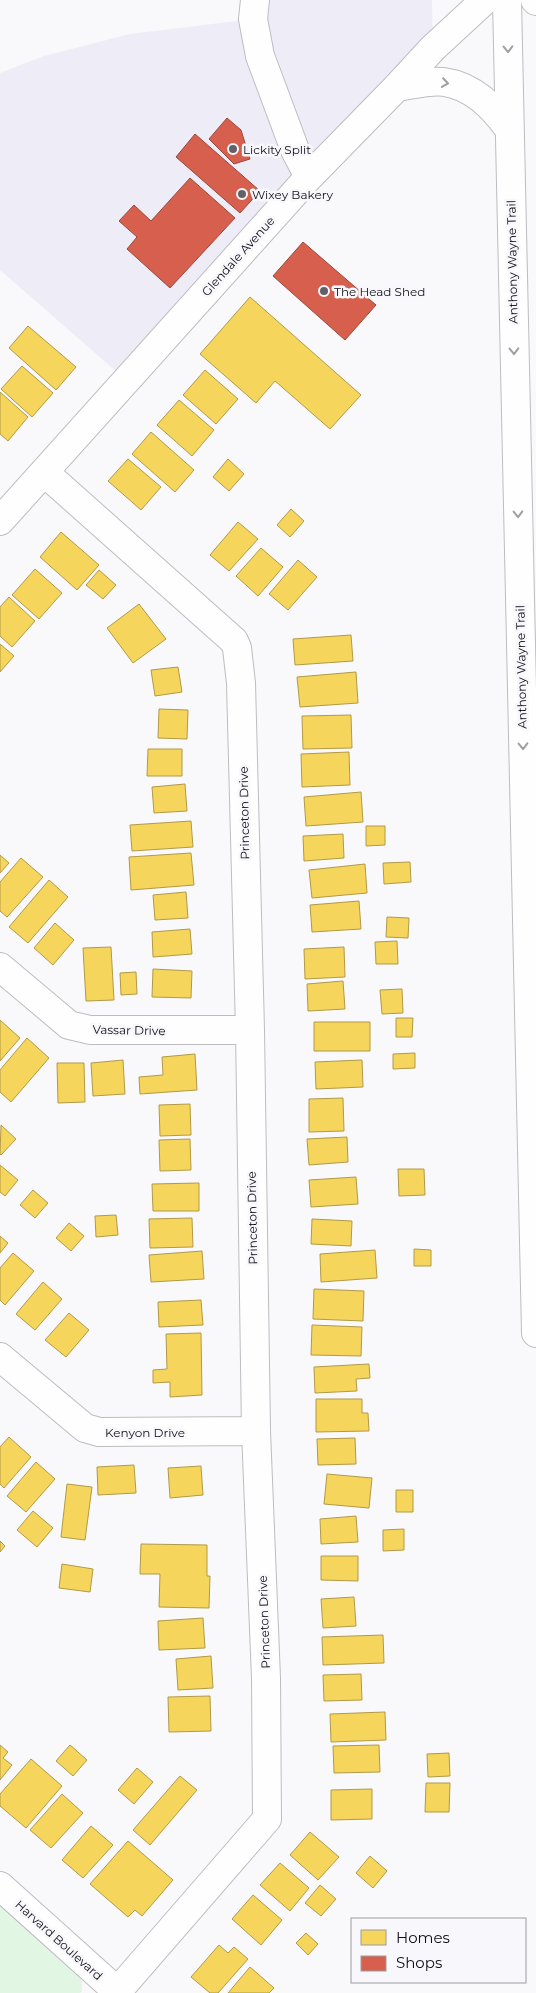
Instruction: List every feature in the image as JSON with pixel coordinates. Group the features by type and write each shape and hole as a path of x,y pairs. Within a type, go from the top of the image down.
{"main road":[{"path":"255,0 253,19 260,56 295,150 309,177"},
{"name":"Glendale Avenue","path":"0,522 309,177 433,48 485,0"},
{"name":"Anthony Wayne Trail","path":"507,0 536,1333"},
{"path":"397,87 443,82 462,87 480,98 496,112 510,129"},
{"name":"Princeton Drive","path":"44,472 234,641 237,648 241,683 250,1030 256,1432 266,1678 267,1819 118,1993"},
{"name":"Vassar Drive","path":"0,967 69,1024 90,1030 250,1030"},
{"name":"Kenyon Drive","path":"0,1357 84,1428 99,1432 256,1432"},
{"name":"Harvard Boulevard","path":"0,1886 118,1993"}],"shaded area":[{"path":"255,0 432,0 433,48 126,380 0,270 0,73 44,56 130,34 253,19"}],"green space":[{"path":"0,1900 76,1968 82,1983 82,1991 80,1993 0,1993"}],"building: Homes":[{"path":"250,297 361,395 330,429 275,381 256,403 200,354"},
{"path":"28,326 76,367 56,390 9,348"},
{"path":"22,366 53,393 32,417 1,389"},
{"path":"205,370 238,399 216,424 183,395"},
{"path":"0,392 28,417 8,441 0,434"},
{"path":"179,400 214,430 192,456 157,425"},
{"path":"151,432 194,470 175,492 132,454"},
{"path":"128,459 161,487 141,510 108,481"},
{"path":"228,459 244,474 229,491 213,477"},
{"path":"291,509 304,521 290,537 277,525"},
{"path":"238,522 258,539 229,571 210,555"},
{"path":"61,532 99,565 77,590 40,557"},
{"path":"261,548 283,567 258,596 236,576"},
{"path":"298,560 317,577 288,610 269,594"},
{"path":"35,569 62,593 39,619 12,595"},
{"path":"99,570 116,585 103,599 86,585"},
{"path":"9,597 35,621 12,647 0,636 0,607"},
{"path":"139,604 166,639 133,663 107,628"},
{"path":"351,635 353,661 295,665 293,639"},
{"path":"0,644 14,656 0,672"},
{"path":"178,667 182,692 155,696 151,670"},
{"path":"356,672 358,703 300,707 297,677"},
{"path":"159,709 188,710 187,739 158,738"},
{"path":"351,715 352,748 303,749 302,716"},
{"path":"148,749 182,749 182,776 147,776"},
{"path":"349,752 350,785 302,787 301,754"},
{"path":"185,784 187,811 154,813 152,787"},
{"path":"361,792 363,822 306,826 304,797"},
{"path":"191,821 193,847 132,851 130,825"},
{"path":"366,826 385,826 385,845 366,846"},
{"path":"343,834 344,858 304,861 303,836"},
{"path":"191,853 194,885 131,890 129,857"},
{"path":"0,855 9,863 0,873"},
{"path":"21,858 43,877 7,917 0,911 0,882"},
{"path":"410,862 411,882 384,884 383,863"},
{"path":"365,864 367,893 312,898 309,870"},
{"path":"49,880 68,897 28,943 9,927"},
{"path":"186,892 188,918 155,920 153,895"},
{"path":"359,901 361,929 312,932 310,905"},
{"path":"387,917 409,918 408,938 386,937"},
{"path":"55,923 74,940 53,965 34,948"},
{"path":"190,929 192,954 153,957 152,932"},
{"path":"397,941 398,964 376,964 375,942"},
{"path":"111,947 114,1000 86,1001 83,948"},
{"path":"344,947 345,977 305,979 304,949"},
{"path":"153,969 192,971 191,998 152,997"},
{"path":"136,972 137,994 121,995 120,973"},
{"path":"343,981 345,1009 308,1011 307,984"},
{"path":"402,989 403,1013 382,1014 380,990"},
{"path":"396,1018 413,1018 412,1037 396,1037"},
{"path":"0,1020 20,1038 0,1061"},
{"path":"314,1022 370,1022 370,1051 314,1051"},
{"path":"27,1038 49,1058 11,1102 0,1092 0,1070"},
{"path":"415,1053 415,1068 393,1069 393,1054"},
{"path":"195,1054 197,1090 140,1094 139,1077 163,1075 162,1057"},
{"path":"123,1060 125,1094 93,1096 91,1063"},
{"path":"362,1060 363,1087 316,1089 315,1062"},
{"path":"57,1063 84,1063 85,1102 58,1103"},
{"path":"343,1098 344,1131 309,1132 309,1099"},
{"path":"190,1104 191,1135 160,1136 159,1105"},
{"path":"1,1125 16,1139 1,1155 0,1154"},
{"path":"347,1137 348,1162 309,1165 307,1139"},
{"path":"190,1139 191,1170 160,1171 159,1140"},
{"path":"0,1165 18,1180 5,1196 0,1192"},
{"path":"398,1169 424,1169 425,1195 399,1196"},
{"path":"356,1177 358,1204 311,1207 309,1180"},
{"path":"199,1183 199,1211 153,1211 152,1184"},
{"path":"33,1190 48,1203 35,1218 20,1205"},
{"path":"116,1215 118,1235 96,1237 95,1216"},
{"path":"192,1218 193,1247 150,1248 149,1219"},
{"path":"312,1219 352,1221 351,1246 311,1244"},
{"path":"69,1223 84,1236 71,1251 56,1238"},
{"path":"0,1236 8,1243 0,1253"},
{"path":"414,1249 431,1250 431,1266 414,1266"},
{"path":"375,1250 377,1278 321,1282 320,1254"},
{"path":"202,1251 204,1279 151,1282 149,1255"},
{"path":"13,1253 34,1271 5,1305 0,1300 0,1268"},
{"path":"43,1282 62,1299 35,1330 16,1314"},
{"path":"314,1289 364,1291 363,1321 313,1319"},
{"path":"201,1300 203,1325 159,1327 158,1302"},
{"path":"69,1313 89,1330 66,1357 45,1340"},
{"path":"312,1325 362,1327 361,1356 311,1355"},
{"path":"201,1333 202,1395 170,1397 170,1382 153,1383 153,1370 167,1369 166,1334"},
{"path":"369,1364 370,1378 356,1379 357,1391 315,1393 314,1367"},
{"path":"316,1399 362,1399 362,1413 368,1413 369,1431 316,1432"},
{"path":"9,1437 31,1457 4,1488 0,1484 0,1447"},
{"path":"355,1438 356,1464 318,1465 317,1439"},
{"path":"36,1462 55,1479 26,1512 7,1496"},
{"path":"134,1465 136,1493 98,1495 97,1467"},
{"path":"201,1466 203,1495 170,1498 168,1468"},
{"path":"327,1474 372,1478 369,1508 324,1504"},
{"path":"67,1484 92,1487 85,1540 61,1537"},
{"path":"396,1490 413,1490 413,1512 396,1512"},
{"path":"33,1511 53,1528 37,1547 17,1530"},
{"path":"356,1516 358,1542 321,1544 320,1519"},
{"path":"404,1529 404,1550 383,1551 383,1530"},
{"path":"0,1541 5,1546 0,1552"},
{"path":"141,1544 207,1545 207,1576 210,1576 209,1608 159,1607 160,1574 140,1574"},
{"path":"321,1556 358,1556 358,1581 321,1580"},
{"path":"62,1564 93,1569 90,1592 59,1588"},
{"path":"354,1597 356,1626 323,1628 321,1599"},
{"path":"203,1618 205,1648 159,1650 158,1621"},
{"path":"383,1635 384,1663 323,1665 322,1637"},
{"path":"211,1656 213,1688 178,1690 176,1659"},
{"path":"361,1674 362,1700 324,1701 323,1675"},
{"path":"210,1696 211,1731 169,1732 168,1697"},
{"path":"385,1712 386,1740 331,1742 330,1714"},
{"path":"0,1745 8,1752 3,1758 12,1765 0,1780"},
{"path":"70,1745 87,1760 73,1776 56,1761"},
{"path":"379,1745 380,1772 334,1773 333,1746"},
{"path":"449,1753 450,1776 428,1777 427,1754"},
{"path":"31,1759 62,1786 26,1828 0,1806 0,1794"},
{"path":"137,1768 153,1782 134,1804 118,1790"},
{"path":"180,1776 197,1790 150,1845 133,1830"},
{"path":"426,1783 450,1783 449,1812 425,1812"},
{"path":"372,1789 372,1819 331,1820 331,1790"},
{"path":"62,1794 83,1813 51,1848 30,1830"},
{"path":"91,1826 113,1845 83,1878 62,1860"},
{"path":"310,1832 339,1857 318,1880 290,1855"},
{"path":"128,1841 173,1880 142,1916 135,1910 128,1917 90,1884"},
{"path":"370,1856 387,1871 373,1888 356,1873"},
{"path":"280,1863 309,1888 290,1911 260,1885"},
{"path":"320,1885 336,1899 321,1916 305,1903"},
{"path":"253,1895 282,1920 261,1945 232,1919"},
{"path":"306,1933 318,1944 308,1955 296,1943"},
{"path":"219,1945 228,1953 234,1947 248,1959 218,1993 210,1993 191,1977"},
{"path":"250,1967 274,1988 269,1993 228,1993"}],"building: Shops":[{"name":"Lickity Split","path":"227,118 241,130 250,159 234,164 209,139"},
{"path":"195,134 260,191 240,213 176,157"},
{"path":"190,178 235,218 170,288 127,249 137,237 119,221 134,205 151,221"},
{"name":"The Head Shed","path":"303,242 376,305 345,340 273,276"}],"place":[{"name":"Lickity Split","path":"233,149"},
{"name":"Wixey Bakery","path":"242,194"},
{"name":"The Head Shed","path":"324,291"}]}
